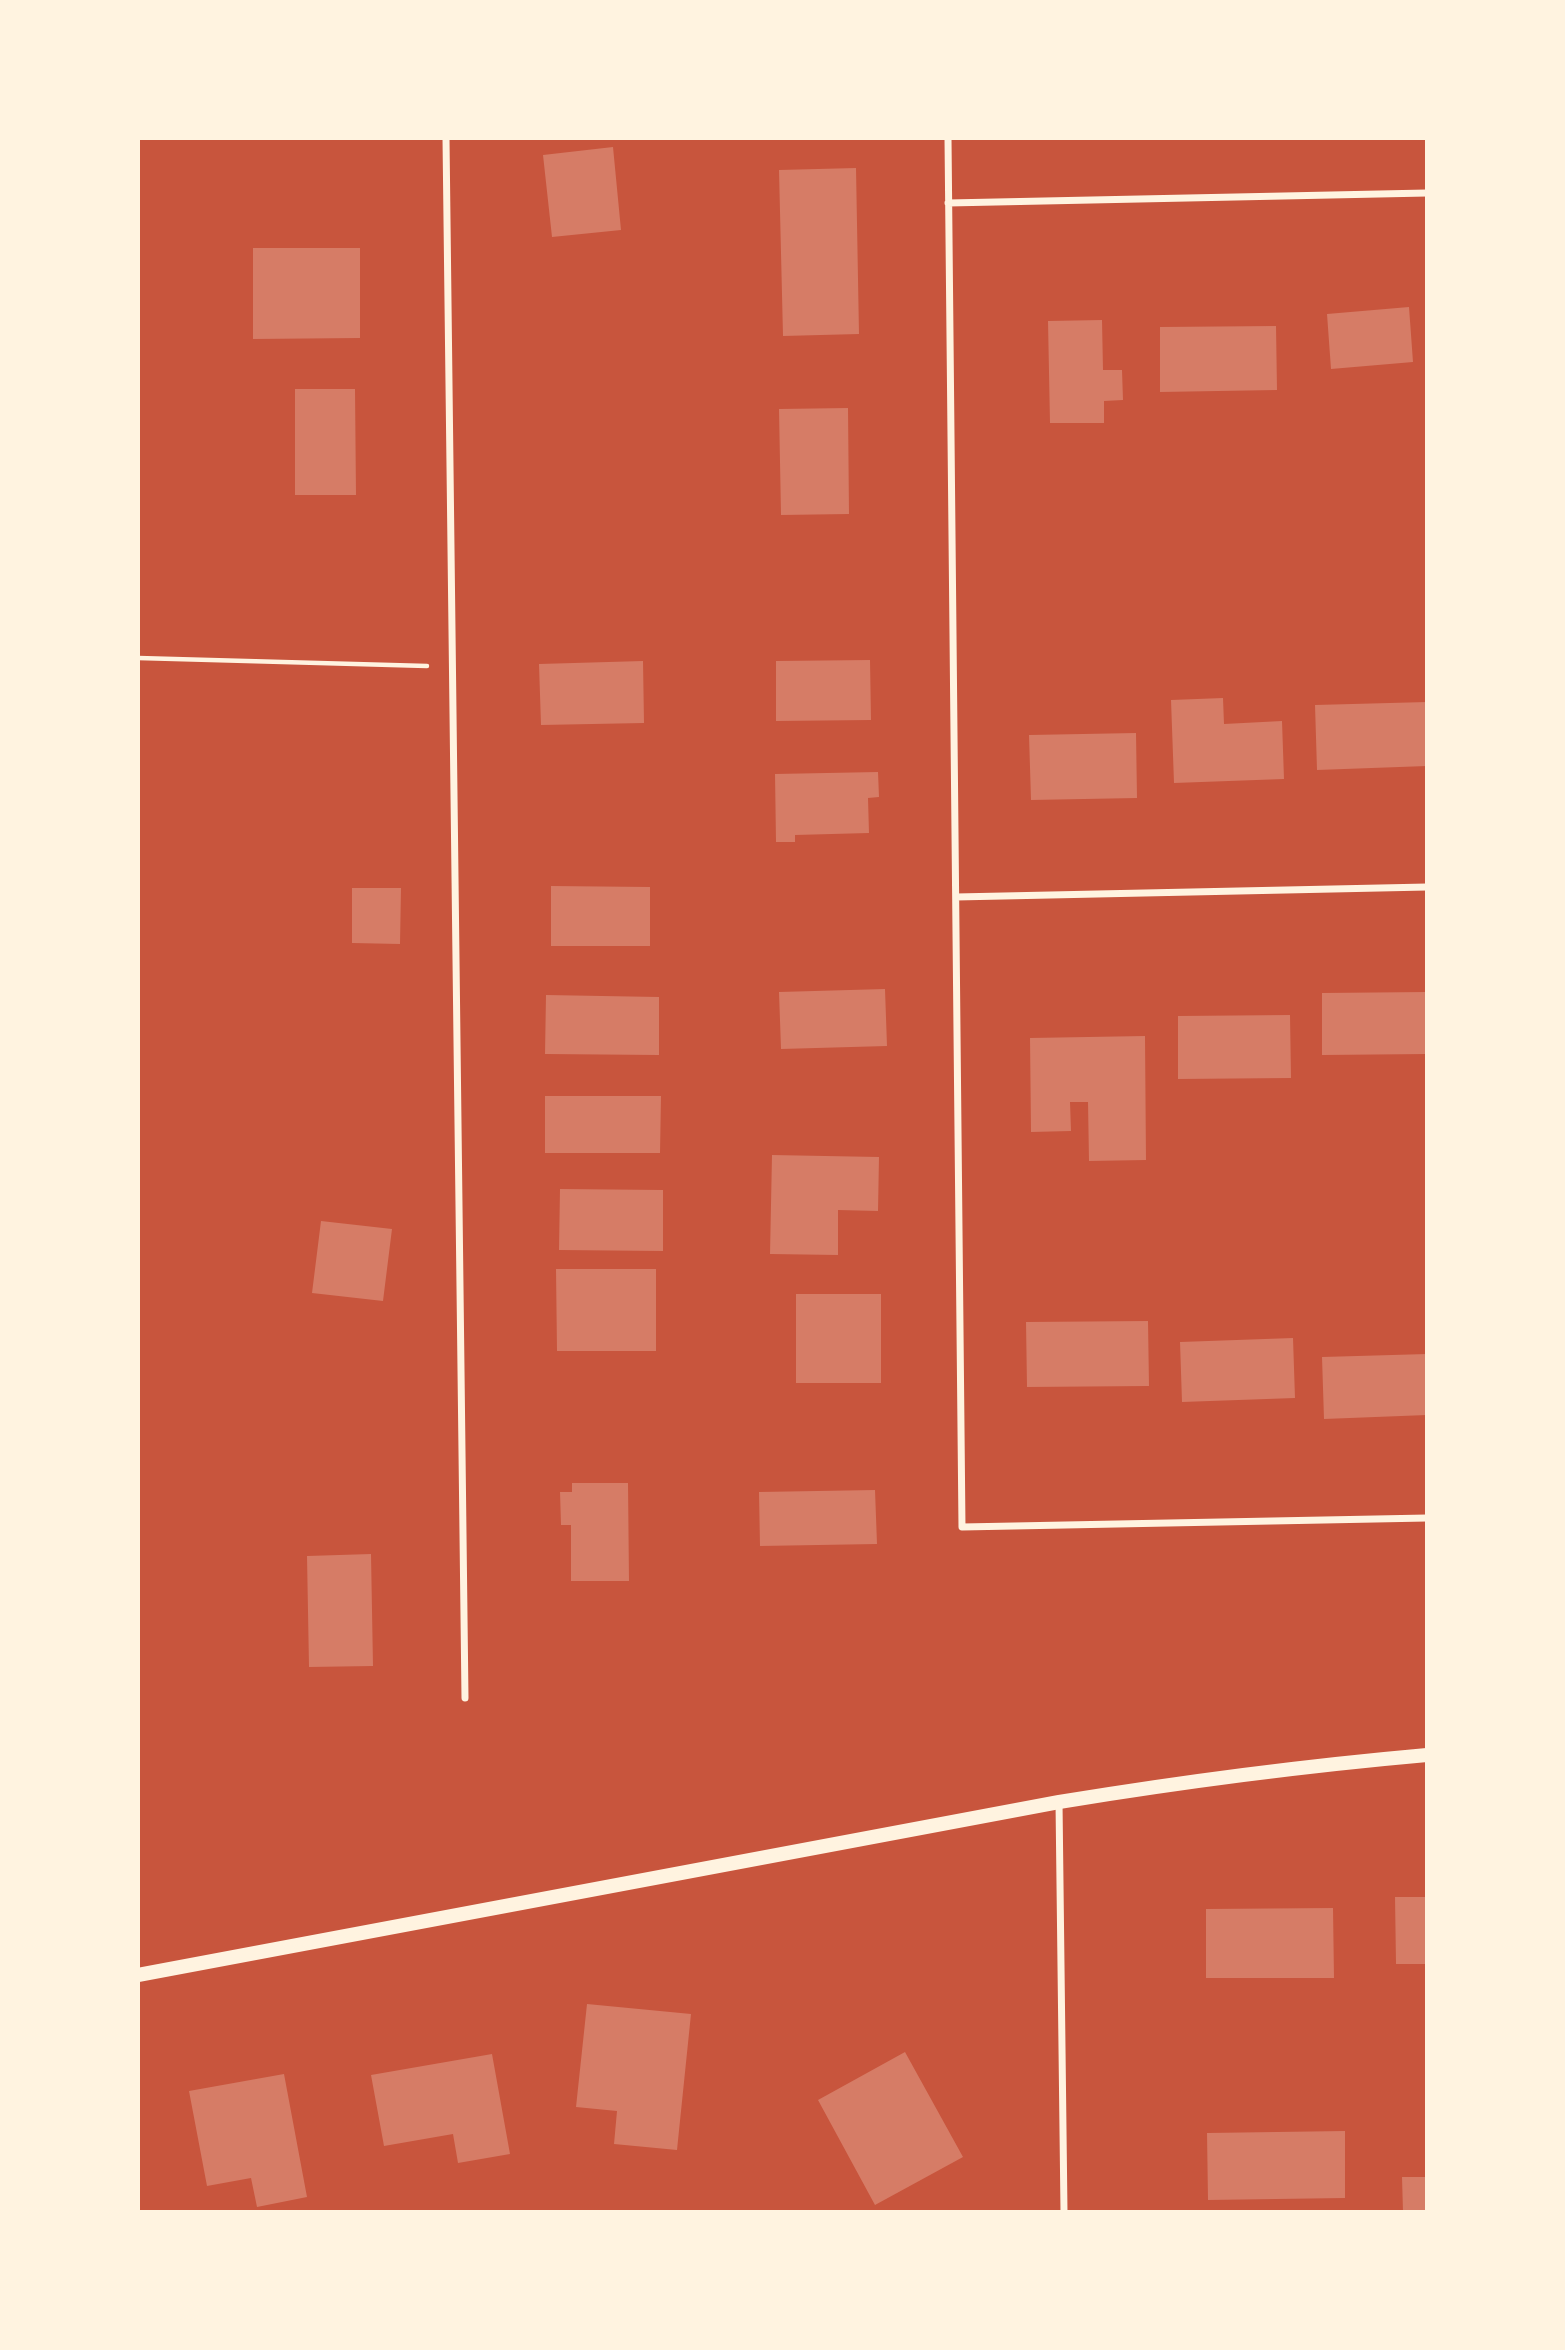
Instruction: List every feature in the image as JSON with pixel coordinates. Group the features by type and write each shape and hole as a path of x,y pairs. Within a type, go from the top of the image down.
{"main road":[{"path":"138,1975 1059,1802 1200,1779 1316,1764 1427,1755"}],"street":[{"path":"446,138 466,1698"},
{"path":"947,138 962,1527 1427,1518"},
{"path":"948,203 1427,193"},
{"path":"956,897 1427,887"},
{"path":"1059,1802 1064,2212"}],"path":[{"path":"138,658 453,667"}],"building":[{"path":"613,147 621,230 552,237 543,155"},
{"path":"856,168 859,334 783,336 779,170"},
{"path":"253,248 360,248 360,338 253,339"},
{"path":"1409,307 1413,362 1331,369 1327,314"},
{"path":"1102,320 1103,370 1122,370 1123,400 1104,401 1104,423 1050,423 1048,321"},
{"path":"1276,326 1277,390 1160,392 1160,327"},
{"path":"295,389 355,389 356,495 295,495"},
{"path":"848,408 849,514 781,515 779,409"},
{"path":"870,660 871,720 776,721 776,661"},
{"path":"643,661 644,723 541,725 539,664"},
{"path":"1223,698 1224,724 1282,721 1284,779 1174,783 1171,700"},
{"path":"1427,702 1427,766 1317,770 1315,705"},
{"path":"1136,733 1137,798 1031,800 1029,735"},
{"path":"878,772 879,797 868,798 869,833 795,835 795,842 776,842 775,774"},
{"path":"551,886 650,887 650,946 551,946"},
{"path":"352,888 401,888 400,944 352,943"},
{"path":"885,989 887,1046 781,1049 779,992"},
{"path":"1427,992 1427,1054 1322,1055 1322,993"},
{"path":"546,995 659,997 659,1055 545,1054"},
{"path":"1290,1015 1291,1078 1178,1079 1178,1016"},
{"path":"1145,1036 1146,1160 1089,1161 1088,1102 1070,1102 1071,1131 1031,1132 1030,1038"},
{"path":"545,1096 661,1096 660,1153 545,1153"},
{"path":"772,1155 879,1157 878,1211 838,1210 838,1255 770,1254"},
{"path":"560,1189 663,1190 663,1251 559,1250"},
{"path":"321,1221 392,1229 383,1301 312,1293"},
{"path":"556,1269 656,1269 656,1351 557,1351"},
{"path":"796,1294 881,1294 881,1383 796,1383"},
{"path":"1148,1321 1149,1386 1027,1387 1026,1322"},
{"path":"1293,1338 1295,1398 1182,1402 1180,1342"},
{"path":"1427,1354 1427,1415 1324,1419 1322,1357"},
{"path":"572,1483 628,1483 629,1581 571,1581 571,1525 561,1525 560,1492 572,1492"},
{"path":"875,1490 877,1544 760,1546 759,1492"},
{"path":"371,1554 373,1666 309,1667 307,1556"},
{"path":"1395,1897 1427,1897 1427,1964 1396,1964"},
{"path":"1333,1908 1334,1978 1206,1978 1206,1909"},
{"path":"587,2004 691,2014 677,2150 614,2144 617,2111 576,2107"},
{"path":"905,2052 963,2157 875,2205 818,2100"},
{"path":"492,2054 510,2154 458,2163 453,2134 384,2146 371,2075"},
{"path":"284,2074 307,2197 257,2207 251,2178 207,2186 189,2091"},
{"path":"1345,2131 1345,2198 1208,2200 1207,2133"},
{"path":"1402,2177 1427,2177 1427,2212 1403,2212"}]}
